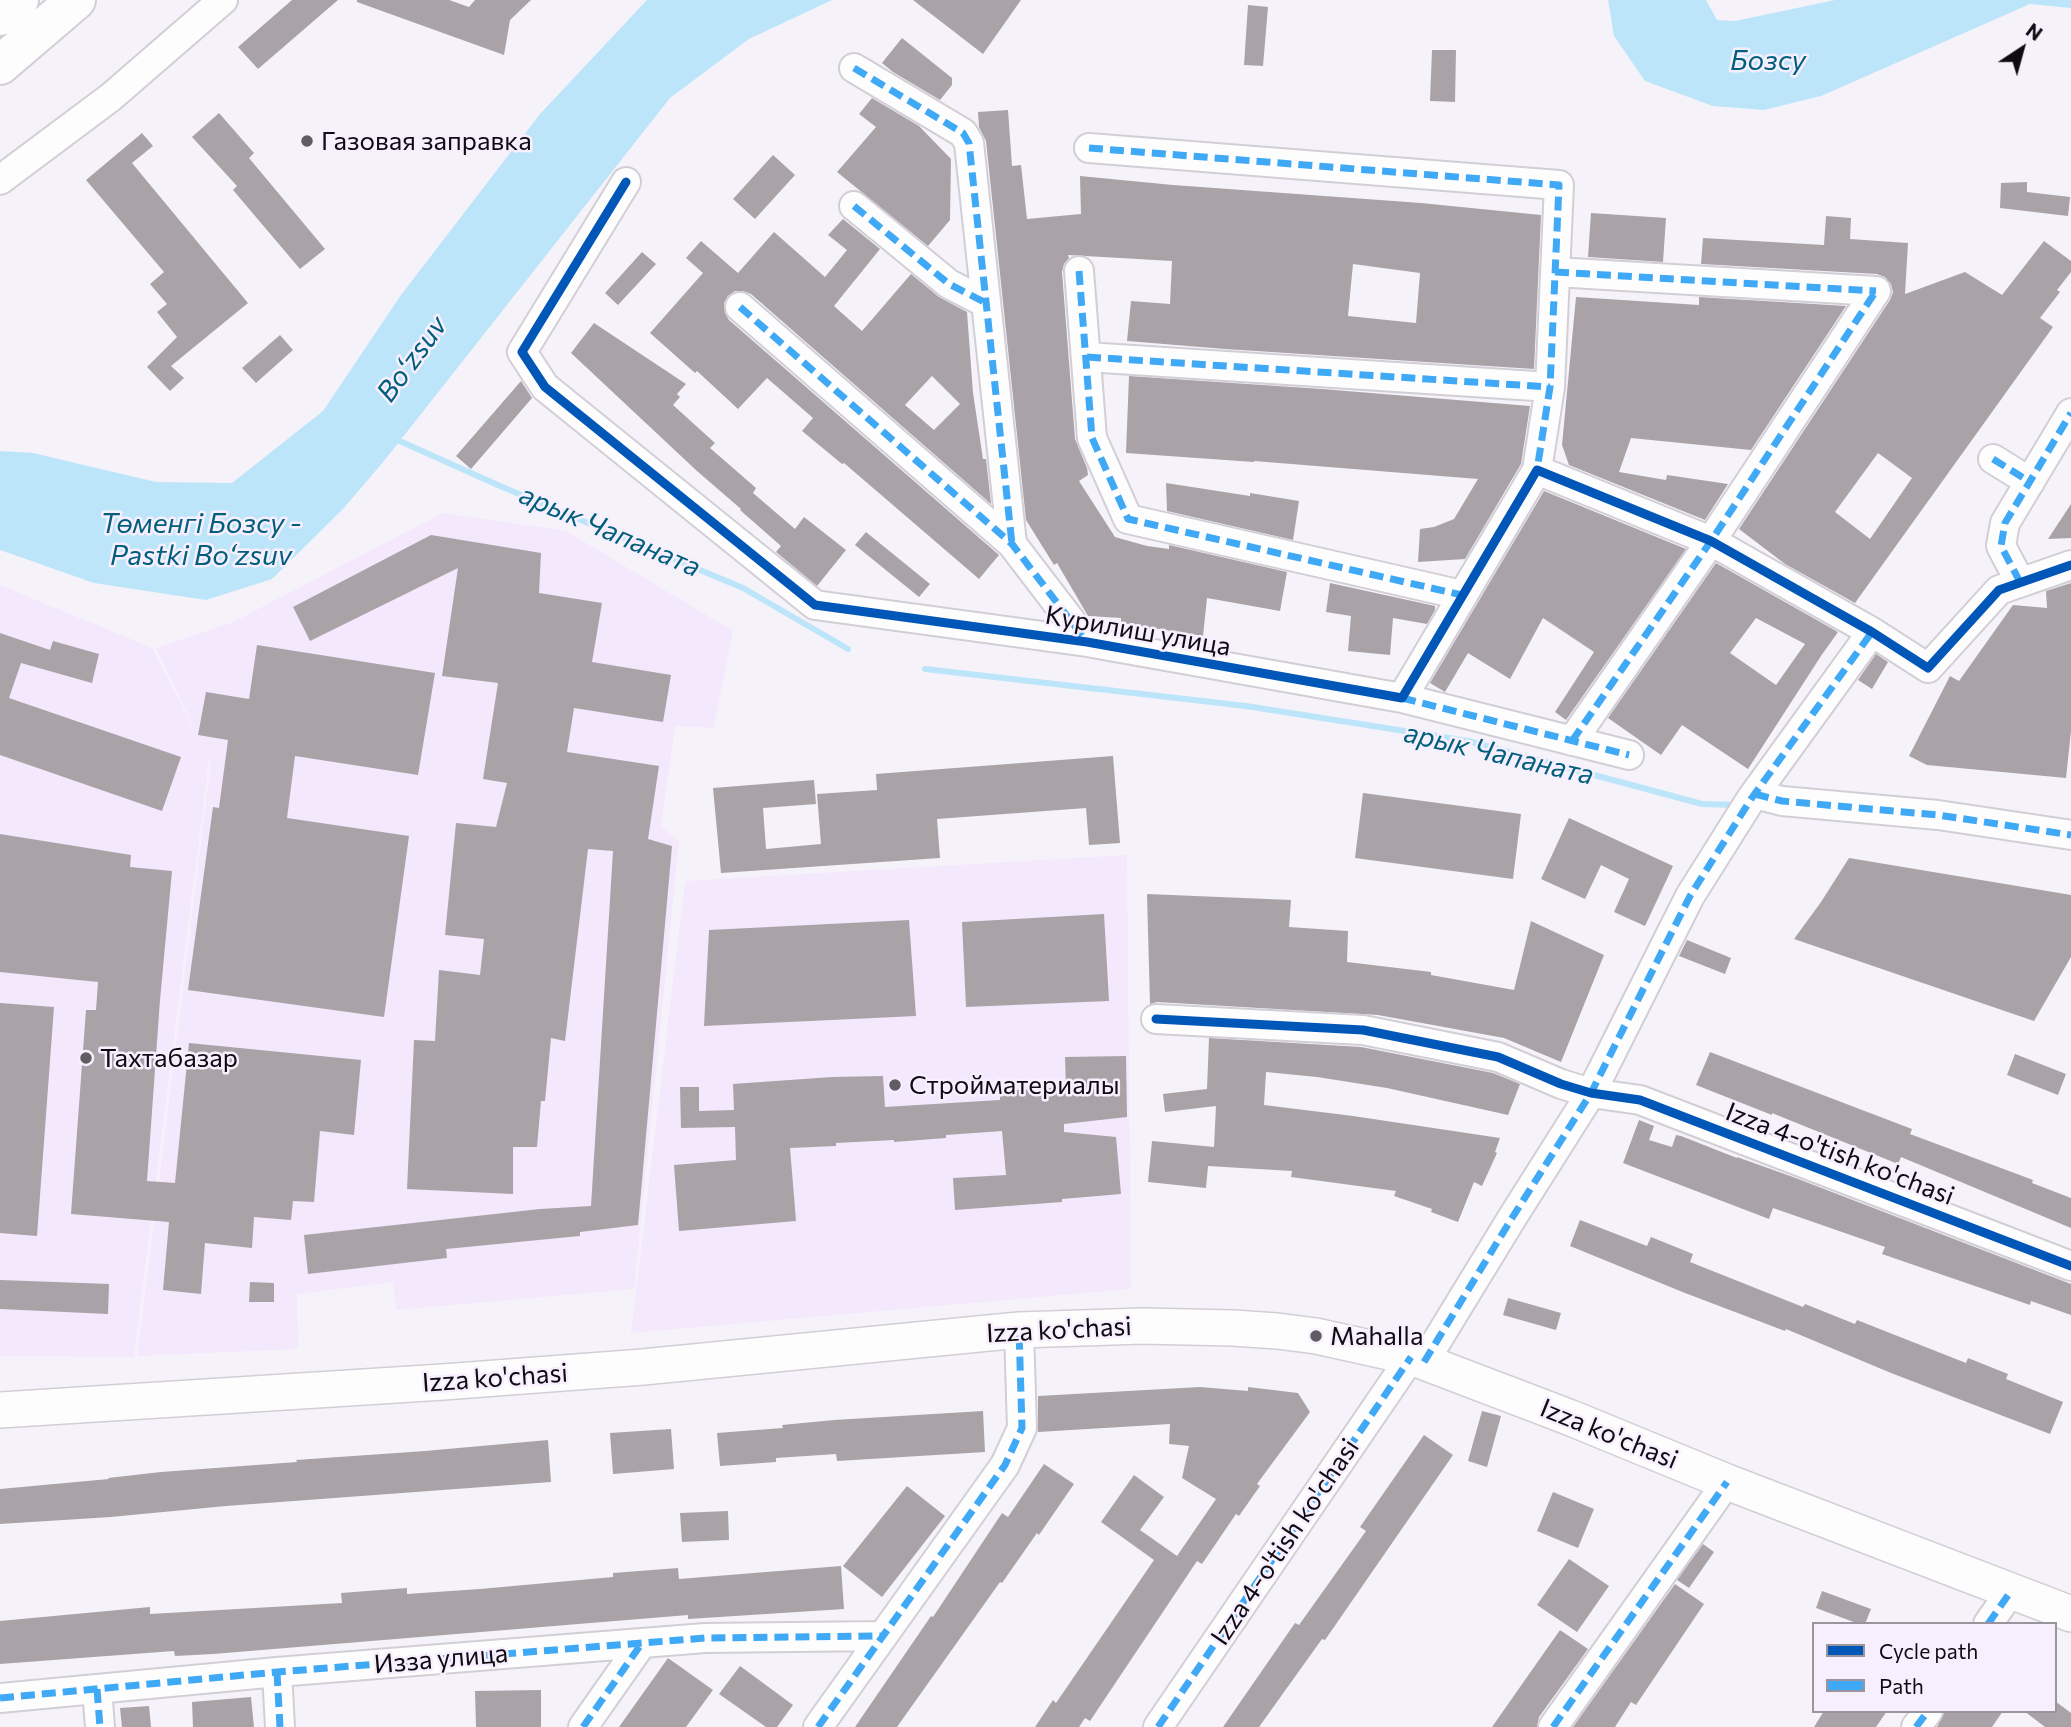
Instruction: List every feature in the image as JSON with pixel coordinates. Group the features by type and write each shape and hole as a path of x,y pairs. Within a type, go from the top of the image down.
{"highway":[{"path":"0,16 19,0"},
{"path":"0,65 76,0"}],"main road":[{"name":"Izza ko'chasi","path":"0,1410 630,1368 1019,1330 1143,1326 1233,1328 1316,1336 1418,1360 2071,1614"}],"street":[{"path":"0,180 111,96 223,0"},
{"path":"854,68 963,133 969,143 1012,544"},
{"path":"1089,148 1559,185 1550,387 1537,470 1402,698"},
{"name":"Курилиш улица","path":"626,182 522,352 545,387 815,605 1087,642 1402,698 1629,755"},
{"path":"854,206 949,284 986,303"},
{"path":"1079,271 1092,438 1128,519 1462,596"},
{"path":"1555,272 1876,291 1711,541 1572,741"},
{"name":"Курилиш улица","path":"740,307 1012,544 1087,642"},
{"path":"1087,357 1550,387"},
{"path":"2020,582 2001,546 2005,523 2071,413"},
{"path":"1993,459 2030,482"},
{"path":"1537,470 1711,541 1872,632 1928,668 1998,590 2071,565"},
{"path":"1156,1019 1363,1030 1498,1057 1561,1084 1591,1093 1690,896 1753,797 1872,632"},
{"path":"1753,797 1938,815 2071,835"},
{"name":"Izza 4-o'tish ko'chasi","path":"1158,1727 1418,1360 1591,1093 1640,1100 2071,1266"},
{"path":"818,1727 1005,1465 1022,1428 1019,1330"},
{"path":"1553,1727 1727,1482"},
{"path":"1989,1622 2011,1591"},
{"name":"Изза улица","path":"0,1698 277,1672 705,1638 883,1636"},
{"path":"583,1727 642,1643"},
{"path":"277,1672 280,1727"},
{"path":"97,1689 100,1727"}],"shaded area":[{"path":"443,513 566,531 733,631 714,728 675,726 661,826 679,841 634,1289 396,1310 393,1282 297,1294 298,1349 137,1356 211,763 209,760 134,1357 0,1356 0,585 152,648 203,748 156,648 233,622"},
{"name":"Стройматериалы","path":"1127,855 1131,1289 631,1333 685,881"}],"water":[{"name":"Төменгі Бозсу - Pastki Boʻzsuv","path":"647,0 832,0 749,39 670,98 384,461 343,509 272,579 206,600 94,583 0,550 0,451 33,453 156,482 232,483 323,411 401,295 540,114"},
{"name":"Бозсу","path":"1608,0 1706,0 1717,20 1735,21 1835,0 2071,0 2071,8 2030,4 1821,96 1764,110 1713,106 1645,81 1614,36"}],"building":[{"path":"292,0 338,0 258,69 238,47"},
{"path":"357,0 449,0 469,7 475,0 531,0 510,20 504,55"},
{"path":"913,0 1021,0 983,54"},
{"path":"1248,5 1268,7 1263,66 1244,65"},
{"path":"902,38 952,78 952,85 940,100 882,63"},
{"path":"1432,50 1456,50 1455,102 1430,101"},
{"path":"872,98 919,126 951,159 950,220 928,246 837,172 876,127 859,114"},
{"path":"1008,110 1012,166 1021,165 1027,219 1081,214 1080,176 1541,215 1534,369 1127,341 1131,301 1170,304 1172,261 1068,255 1062,272 1075,439 1088,475 1079,481 1115,537 1147,546 1169,549 1169,545 1287,572 1280,611 1207,598 1203,636 1121,623 1121,618 1088,616 1057,563 1054,565 1026,520 986,141 979,127 978,112","holes":["1353,264 1420,273 1416,323 1348,316"]},
{"path":"219,113 254,153 249,158 325,249 300,269 233,190 237,186 192,137"},
{"path":"142,133 153,146 132,163 248,303 171,366 184,378 170,391 147,367 177,337 157,312 167,304 150,284 164,272 86,180"},
{"path":"773,155 795,175 755,219 733,199"},
{"path":"2027,182 2027,192 2070,197 2068,216 2000,208 2001,183"},
{"path":"1591,213 1666,218 1663,262 1588,257"},
{"path":"1826,216 1851,218 1850,239 1908,243 1905,294 1965,272 2002,295 2044,241 2071,261 2071,272 2040,318 2053,327 1855,603 1785,564 1739,529 1890,300 1893,292 1891,284 1885,277 1877,274 1701,264 1703,238 1824,245","holes":["1878,453 1912,478 1870,539 1835,512"]},
{"path":"843,219 880,249 834,306 862,331 911,274 939,297 967,312 973,393 983,459 986,459 991,504 751,294 735,291 728,296 724,303 725,313 729,320 999,555 979,579 844,463 802,431 813,418 767,378 738,409 650,333 703,273 686,258 701,241 738,273 774,232 825,277 847,250 828,235","holes":["932,376 960,404 934,430 905,405"]},
{"path":"642,252 656,264 618,305 605,293"},
{"path":"1576,297 1699,305 1699,297 1846,306 1751,450 1631,438 1619,472 1666,480 1667,475 1728,484 1705,520 1569,465 1562,445"},
{"path":"594,323 686,384 677,394 680,397 673,405 715,443 710,448 756,488 753,493 795,529 804,517 846,550 817,586 776,552 781,546 571,353"},
{"path":"280,335 293,350 256,383 242,368"},
{"path":"1129,376 1530,406 1521,464 1465,559 1418,562 1420,529 1454,519 1478,479 1126,453"},
{"path":"521,381 532,398 471,469 456,456"},
{"path":"1166,483 1299,501 1293,540 1167,511"},
{"path":"1544,491 1686,549 1566,720 1555,712 1594,652 1543,618 1510,679 1468,653 1445,692 1430,683"},
{"path":"2071,504 2071,538 2048,539"},
{"path":"866,532 930,584 919,597 855,545"},
{"path":"431,535 541,553 539,593 602,603 592,662 671,675 663,722 574,708 567,752 659,766 648,839 672,846 638,1225 580,1232 580,1236 446,1249 447,1258 308,1274 304,1235 540,1209 591,1206 613,851 588,849 565,1041 551,1038 537,1147 513,1147 513,1194 407,1189 414,1040 435,1041 439,970 480,975 484,939 445,935 456,823 496,827 507,783 483,779 498,683 442,676 458,568 310,641 293,607"},
{"path":"1716,563 1838,632 1748,769 1682,725 1661,755 1608,718","holes":["1756,618 1805,644 1776,685 1730,653"]},
{"path":"1330,583 1435,606 1435,610 1427,624 1393,618 1390,655 1348,651 1351,616 1326,612"},
{"path":"2071,583 2071,731 2066,778 1927,765 1909,756 1950,676 1959,681 2013,605 2047,608 2046,591"},
{"path":"0,633 50,650 53,641 99,654 92,683 21,663 9,698 181,757 162,811 0,755"},
{"path":"257,645 435,673 418,775 295,756 287,818 409,836 384,1017 188,990 213,807 219,808 228,740 198,735 206,692 249,699"},
{"path":"1876,654 1888,662 1872,689 1858,680"},
{"path":"1113,756 1120,843 1089,845 1086,808 937,819 940,858 721,873 713,788 814,780 816,804 763,808 766,849 821,844 817,794 877,790 876,774"},
{"path":"1363,793 1521,814 1513,879 1355,858"},
{"path":"1569,818 1673,866 1645,926 1614,912 1629,879 1601,865 1585,899 1541,879"},
{"path":"0,834 131,855 130,867 172,871 147,1181 175,1183 189,1043 361,1060 354,1135 320,1131 314,1202 293,1201 291,1220 254,1217 252,1248 205,1243 201,1294 163,1290 169,1222 71,1214 86,1010 96,1010 98,982 0,972"},
{"path":"1849,858 2071,895 2071,957 2034,1021 1794,939"},
{"path":"1147,894 1291,900 1289,927 1348,931 1347,962 1431,972 1431,975 1514,990 1531,921 1604,955 1561,1062 1504,1038 1378,1015 1157,1002 1150,1004"},
{"path":"1104,914 1109,1001 966,1007 962,922"},
{"path":"909,920 916,1016 704,1026 709,930"},
{"path":"1687,940 1731,958 1725,974 1679,956"},
{"path":"0,1003 54,1007 37,1236 0,1233"},
{"path":"1209,1038 1361,1047 1493,1073 1520,1084 1508,1115 1387,1088 1266,1072 1264,1105 1500,1138 1495,1152 1497,1153 1482,1186 1474,1182 1458,1222 1431,1212 1432,1209 1394,1196 1396,1191 1291,1177 1292,1171 1208,1166 1206,1188 1148,1182 1152,1141 1214,1147 1216,1106 1165,1112 1163,1094 1207,1089"},
{"path":"1710,1052 1912,1129 1910,1134 2033,1180 2032,1183 2071,1198 2071,1228 1901,1157 1898,1164 1696,1085"},
{"path":"2015,1054 2066,1074 2058,1095 2007,1075"},
{"path":"1126,1056 1127,1117 1064,1124 1064,1132 1116,1137 1121,1194 1062,1199 1062,1202 955,1210 953,1178 1006,1175 1002,1131 894,1142 836,1143 836,1146 790,1148 796,1221 679,1231 674,1165 736,1160 735,1127 681,1128 680,1087 699,1087 699,1111 734,1110 733,1084 832,1077 883,1076 885,1107 1000,1100 1000,1091 1066,1087 1065,1057"},
{"path":"1639,1120 1654,1126 1649,1140 1672,1147 1676,1135 1681,1136 2071,1284 2071,1315 2031,1301 2030,1305 1882,1254 1885,1247 1773,1208 1769,1219 1623,1163"},
{"path":"1580,1220 1647,1246 1651,1237 1693,1254 1690,1262 1803,1307 1805,1304 1855,1324 1857,1320 1966,1363 1968,1358 2008,1374 2006,1379 2063,1402 2050,1434 1570,1246"},
{"path":"0,1280 109,1284 108,1314 0,1309"},
{"path":"250,1282 274,1283 274,1302 249,1302"},
{"path":"1508,1298 1561,1313 1556,1330 1503,1315"},
{"path":"1200,1387 1248,1391 1248,1387 1298,1393 1310,1412 1257,1484 1260,1486 1239,1516 1236,1514 1202,1564 1197,1561 1090,1721 1085,1718 1079,1727 1035,1727 1053,1700 1056,1703 1154,1560 1101,1522 1134,1475 1164,1497 1140,1530 1177,1556 1216,1499 1182,1478 1189,1446 1169,1444 1170,1424 1038,1432 1038,1396"},
{"path":"983,1411 985,1452 837,1461 836,1454 776,1458 776,1462 720,1466 717,1433 783,1428 782,1425 834,1420"},
{"path":"1482,1411 1501,1416 1487,1467 1468,1461"},
{"path":"671,1429 674,1469 613,1474 610,1433"},
{"path":"1424,1435 1453,1455 1325,1640 1322,1639 1259,1727 1223,1727 1295,1623 1299,1625 1366,1531 1360,1527"},
{"path":"548,1440 551,1482 0,1524 0,1489 161,1472"},
{"path":"1044,1464 1074,1484 1039,1535 1037,1533 1002,1583 1000,1582 897,1727 855,1727 1002,1513 1008,1517"},
{"path":"907,1486 945,1516 882,1597 843,1566"},
{"path":"1553,1492 1594,1509 1578,1548 1537,1531"},
{"path":"728,1511 729,1540 682,1542 680,1513"},
{"path":"1703,1544 1714,1552 1689,1588 1677,1580"},
{"path":"1569,1559 1609,1586 1577,1632 1537,1605"},
{"path":"841,1566 844,1609 688,1619 688,1615 213,1654 175,1656 174,1651 0,1664 0,1621 150,1607 150,1614 342,1603 341,1593 407,1588 407,1594 480,1589 678,1568 679,1579"},
{"path":"1675,1584 1704,1604 1636,1705 1631,1702 1615,1727 1573,1727"},
{"path":"1822,1591 1871,1609 1866,1622 1854,1622 1816,1608"},
{"path":"1560,1630 1588,1649 1539,1717 1537,1727 1492,1727"},
{"path":"668,1658 713,1690 686,1727 619,1727"},
{"path":"740,1666 793,1705 777,1727 766,1727 719,1694"},
{"path":"541,1690 541,1727 476,1727 475,1691"},
{"path":"251,1697 254,1727 193,1727 192,1702"},
{"path":"2057,1702 2071,1713 2071,1727 2045,1727 2027,1713 2057,1713"},
{"path":"149,1706 151,1727 122,1727 120,1708"},
{"path":"1823,1713 1886,1713 1876,1727 1814,1727"},
{"path":"1944,1713 2002,1713 1992,1727 1937,1727"}],"waterway":[{"name":"арык Чапаната","path":"393,438 743,588 848,649"},
{"name":"арык Чапаната","path":"925,669 1246,706 1468,741 1702,804 1739,805"}],"marked path":[{"path":"854,68 963,133 969,143 1012,544"},
{"path":"1089,148 1559,185 1550,387 1537,470"},
{"path":"854,206 949,284 986,303"},
{"path":"1079,271 1092,438 1128,519 1462,595"},
{"path":"1555,272 1876,291"},
{"path":"1572,741 1711,541 1876,291"},
{"path":"740,307 1012,544 1087,642"},
{"path":"1087,357 1550,387"},
{"path":"2020,582 2001,546 2005,523 2071,413"},
{"path":"1993,459 2030,482"},
{"path":"1424,1362 1591,1093 1690,896 1751,799 1872,632"},
{"path":"1402,698 1629,755"},
{"path":"1755,794 1782,801 1938,815 2071,835"},
{"path":"818,1727 1005,1465 1022,1428 1019,1330"},
{"path":"1158,1727 1411,1357"},
{"path":"1553,1727 1727,1482"},
{"path":"1989,1622 2011,1591"},
{"path":"0,1698 277,1672 705,1638 883,1636"},
{"path":"583,1727 642,1643"},
{"path":"277,1672 280,1727"},
{"path":"97,1689 100,1727"},
{"path":"1916,1727 1926,1713"}],"cycle path":[{"path":"626,182 522,352 545,387 815,605 1087,642 1402,698 1537,470 1711,541 1872,632 1928,668 1999,590 2071,565"},
{"path":"1156,1019 1363,1030 1498,1057 1561,1084 1591,1093 1640,1100 2071,1266"}],"place":[{"name":"Газовая заправка","path":"307,141"},
{"name":"Тахтабазар","path":"86,1058"},
{"name":"Стройматериалы","path":"895,1085"},
{"name":"Mahalla","path":"1316,1336"}],"water label":[{"name":"Boʻzsuv","path":"412,359"}]}
